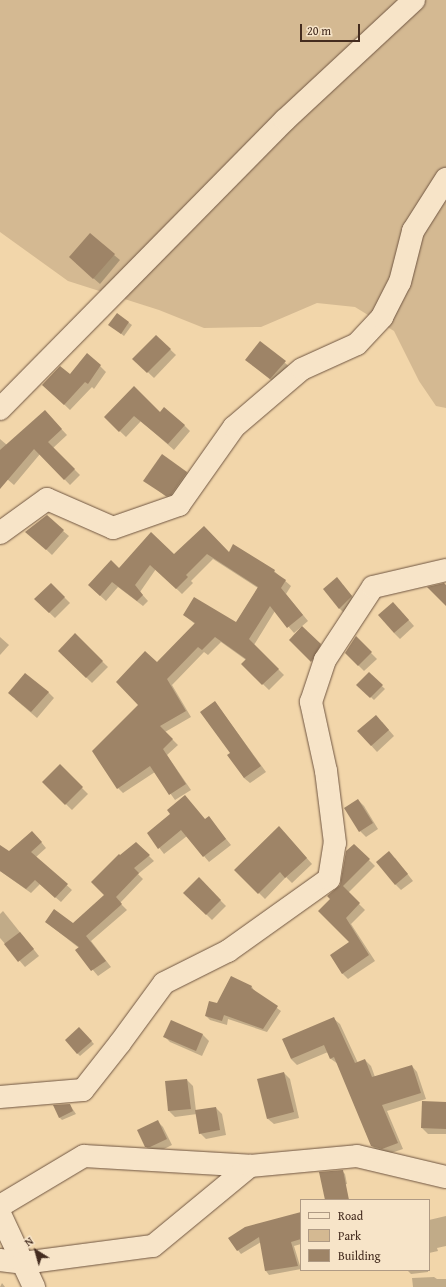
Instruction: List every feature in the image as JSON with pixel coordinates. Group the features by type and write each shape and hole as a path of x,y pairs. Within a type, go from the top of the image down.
{"street":[{"path":"0,409 285,120 414,0"},
{"path":"0,533 47,499 113,528 179,505 234,427 302,369 357,344 382,317 400,282 413,231 446,179"},
{"path":"0,1097 83,1090 164,984 228,951 329,879 335,844 326,772 311,702 325,660 373,587 446,570"},
{"path":"0,1206 84,1156 250,1166 357,1156 446,1177"},
{"path":"0,1260 23,1264 153,1246 250,1166"},
{"path":"0,1214 34,1287"}],"green space":[{"path":"0,0 446,0 446,408 436,406 419,381 394,331 355,307 317,303 261,327 204,328 159,310 68,281 0,232"}],"building":[{"path":"90,233 115,254 93,279 69,257"},
{"path":"117,313 129,322 121,334 108,325"},
{"path":"156,335 171,349 147,373 132,359"},
{"path":"260,341 286,361 270,379 245,360"},
{"path":"87,353 101,365 88,384 85,382 64,405 42,385 60,366 70,374"},
{"path":"134,386 160,412 164,407 185,425 168,444 134,416 119,432 104,417"},
{"path":"45,410 62,429 48,442 75,469 64,480 34,449 0,489 0,450"},
{"path":"162,454 187,472 171,495 166,496 143,481"},
{"path":"47,515 64,530 46,550 25,532"},
{"path":"204,526 229,552 233,544 275,570 274,572 286,580 281,588 303,615 287,628 270,606 249,639 279,669 262,685 241,664 246,659 215,637 202,650 198,647 167,679 186,711 160,726 173,739 163,749 186,784 169,795 150,766 117,789 92,751 138,705 116,682 145,651 157,662 195,623 183,615 194,597 236,622 258,587 207,554 186,575 188,577 176,589 150,565 135,585 143,595 137,601 112,582 100,596 88,585 111,560 119,568 151,532 174,554"},
{"path":"337,577 352,596 339,609 323,589"},
{"path":"51,583 65,597 49,613 34,599"},
{"path":"444,583 446,585 446,606 427,587"},
{"path":"393,602 409,620 394,633 378,615"},
{"path":"302,626 321,644 311,662 289,640"},
{"path":"75,633 103,661 86,678 58,651"},
{"path":"356,636 372,652 358,666 345,653"},
{"path":"369,672 383,685 370,698 356,685"},
{"path":"25,673 49,692 31,712 8,693"},
{"path":"215,701 261,766 244,778 227,755 230,753 200,712"},
{"path":"376,715 389,730 371,746 357,731"},
{"path":"60,764 83,787 65,805 42,782"},
{"path":"185,795 205,819 209,816 226,839 203,857 181,830 158,849 147,833 170,814 167,810"},
{"path":"358,799 373,823 359,832 344,808"},
{"path":"279,826 307,858 285,878 280,872 258,894 234,870"},
{"path":"32,831 42,842 31,852 68,884 55,898 35,880 26,889 0,871 0,845 9,851"},
{"path":"136,842 150,855 134,868 139,873 116,897 122,904 86,936 106,961 91,971 75,950 79,947 45,922 54,909 73,923 104,895 91,882 119,854 120,855"},
{"path":"354,844 370,859 343,886 360,903 346,918 369,955 342,974 330,955 349,942 318,911 330,899 327,896 340,885 346,851"},
{"path":"389,851 408,874 395,885 376,862"},
{"path":"199,877 221,900 206,915 183,893"},
{"path":"20,932 34,949 18,962 4,944"},
{"path":"231,976 252,986 251,988 278,1006 263,1029 224,1015 222,1021 205,1016 209,1001 217,1003"},
{"path":"334,1017 355,1063 365,1059 372,1077 412,1065 421,1093 382,1105 398,1143 382,1149 371,1146 334,1057 330,1059 324,1045 291,1059 282,1039"},
{"path":"171,1020 203,1034 196,1051 163,1037"},
{"path":"79,1027 92,1041 77,1054 65,1040"},
{"path":"284,1072 294,1112 267,1119 257,1079"},
{"path":"187,1079 191,1109 168,1111 165,1081"},
{"path":"422,1101 446,1102 446,1129 421,1128"},
{"path":"70,1104 73,1111 59,1118 53,1105"},
{"path":"216,1107 220,1130 199,1134 195,1110"},
{"path":"158,1120 167,1139 150,1147 145,1147 137,1130"},
{"path":"343,1170 349,1199 325,1199 319,1172"},
{"path":"300,1212 300,1239 291,1242 298,1266 265,1271 259,1237 237,1251 228,1238 245,1227"}]}
